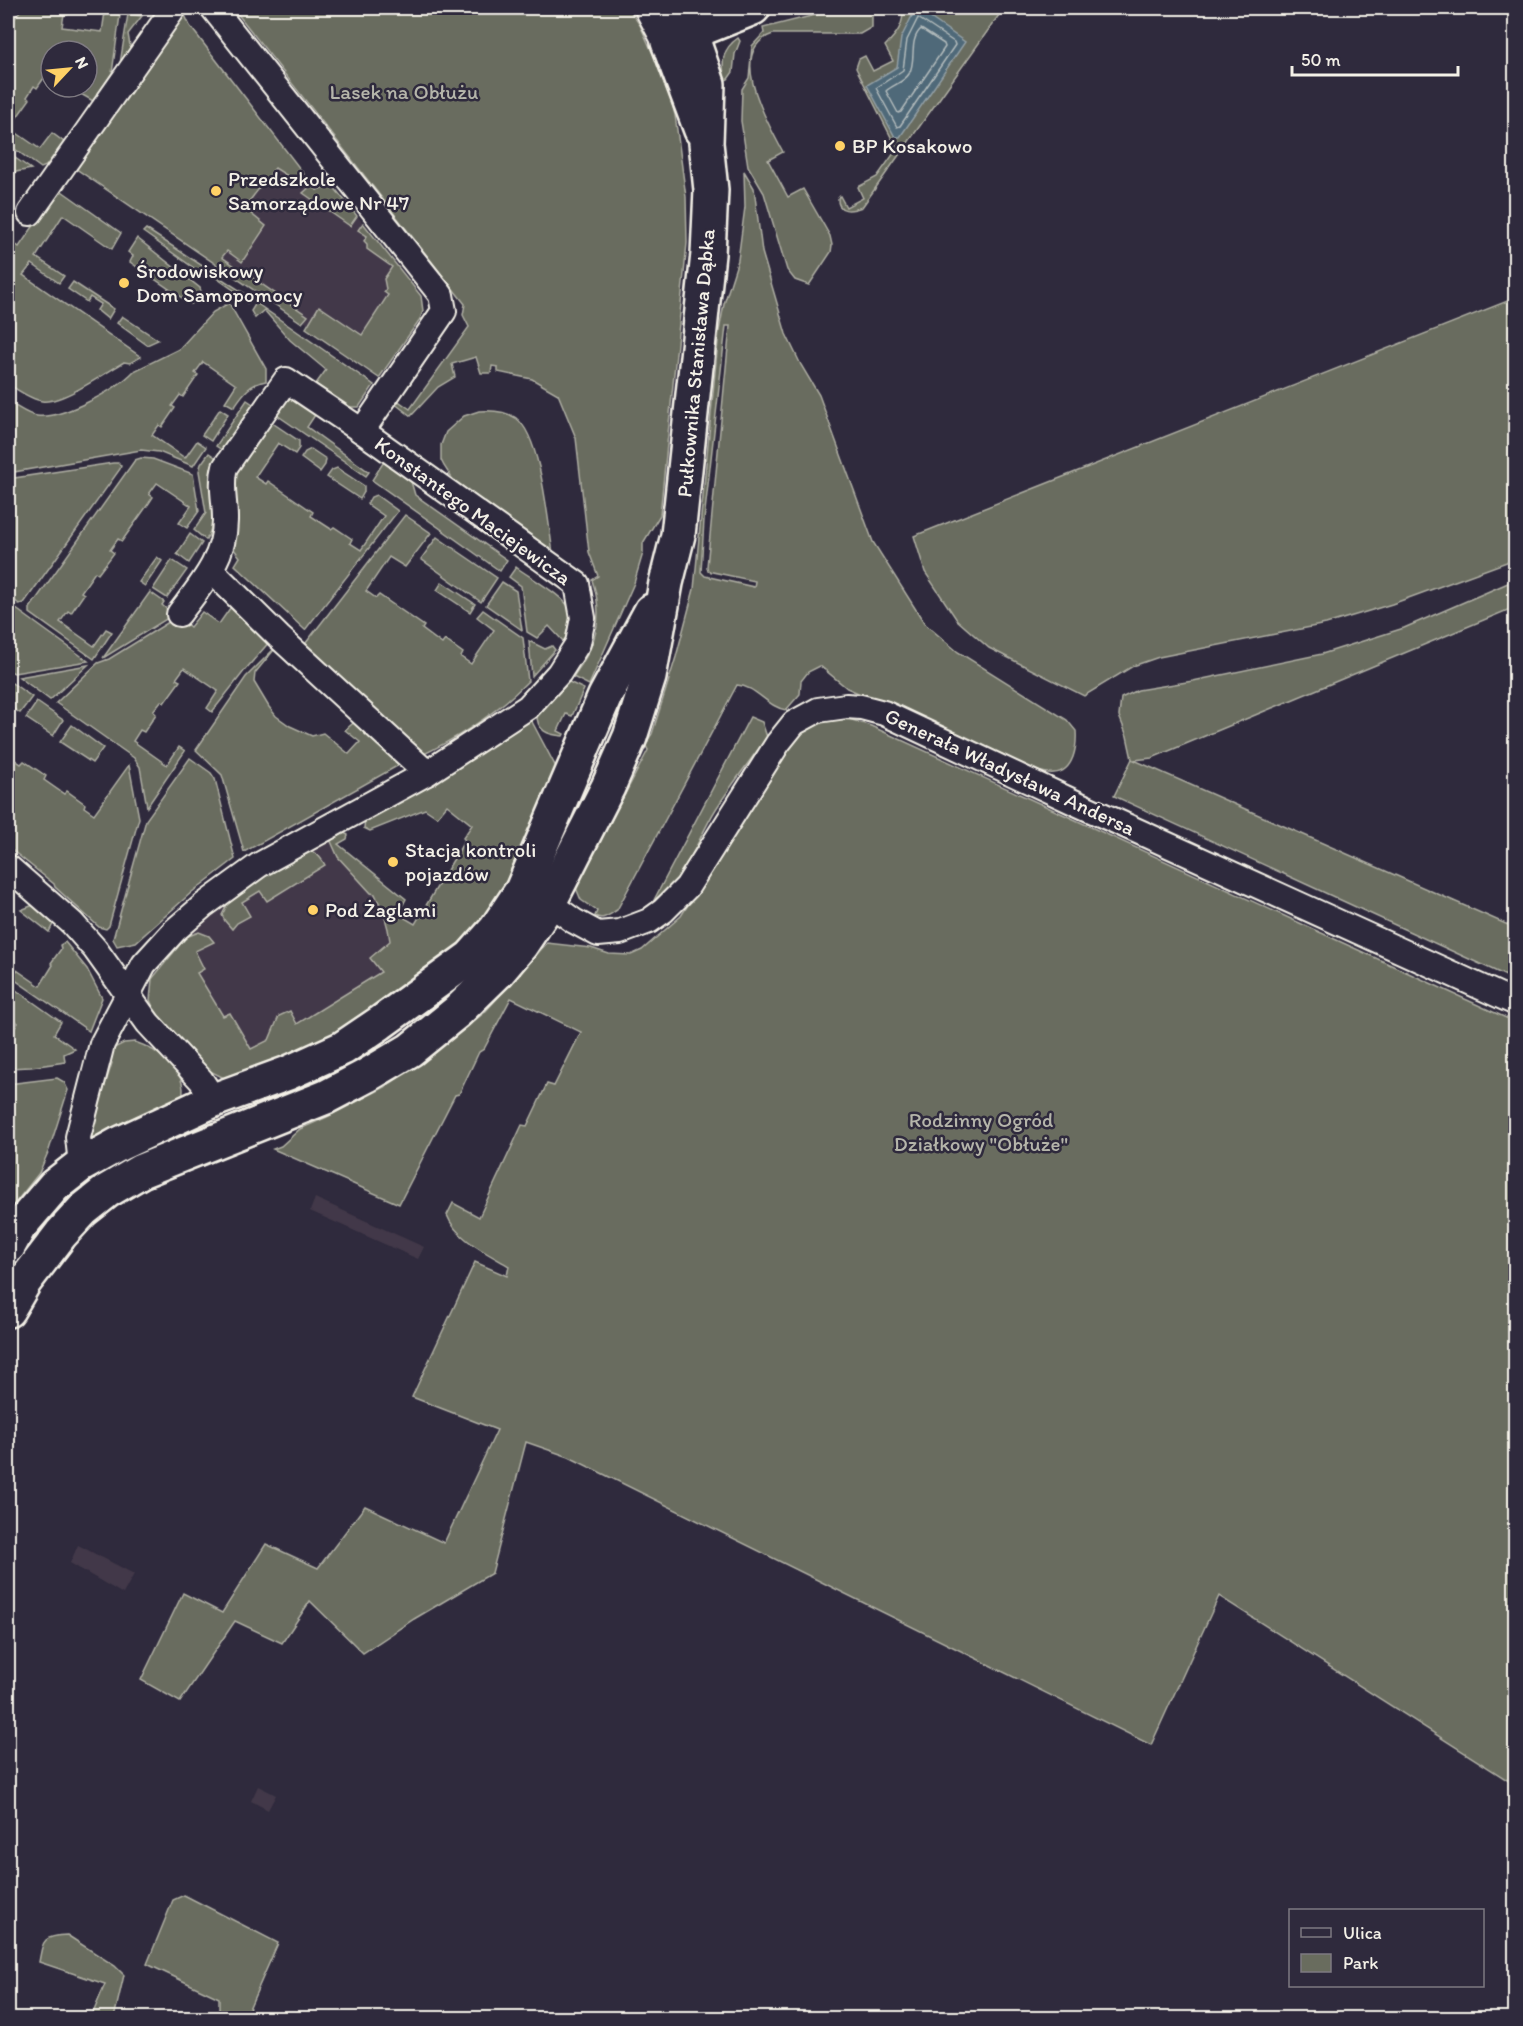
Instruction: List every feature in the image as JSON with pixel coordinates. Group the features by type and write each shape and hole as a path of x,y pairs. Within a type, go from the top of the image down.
{"main road":[{"path":"679,27 753,8"},
{"name":"Pułkownika Stanisława Dąbka","path":"8,1310 25,1281 61,1234 83,1210 107,1191 141,1172 326,1097 410,1050 458,1011 498,972 521,945 535,897 605,696 666,583 678,535 708,254 711,190 706,142 679,27"},
{"name":"Pułkownika Stanisława Dąbka","path":"8,1246 19,1227 54,1186 81,1165 119,1144 214,1100 288,1073 343,1048 471,957 496,929 535,897"},
{"path":"214,1100 234,1134"}],"street":[{"path":"30,213 174,8"},
{"name":"Konstantego Maciejewicza","path":"213,8 441,295 444,311 362,431"},
{"name":"Pułkownika Stanisława Dąbka","path":"650,8 679,27"},
{"name":"Konstantego Maciejewicza","path":"81,1165 78,1137 102,1044 144,964 168,939 226,888 284,850 427,773 528,707 571,657 578,643 583,618 578,584 286,380 225,467 222,483 225,521 220,549 211,570 179,614"},
{"path":"211,570 279,637 427,773"},
{"name":"Generała Władysława Andersa","path":"535,897 589,931 598,934 620,932 649,921 687,887 778,743 794,723 818,710 846,706 861,707 884,713 1515,1003"},
{"path":"8,867 72,923 95,948 148,1023 201,1080 214,1100"}],"shaded area":[{"name":"Przedszkole Samorządowe Nr 47","path":"203,42 318,192 333,186 406,276 356,357 80,167"},
{"path":"329,837 371,893 375,894 383,911 390,941 381,972 297,1024 279,1016 269,1040 251,1049 230,1013 223,1016 197,973 195,951 214,942 199,932 186,937 222,903"},
{"path":"315,1198 424,1247 418,1259 310,1211"},
{"path":"78,1545 134,1574 123,1594 70,1563"},
{"path":"258,1786 276,1795 268,1810 251,1801"}],"green space":[{"path":"22,8 68,8 67,15 64,14 62,27 102,32 105,12 120,15 112,73 99,92 99,39 39,39 39,85 37,88 34,86 27,97 30,99 8,125 8,28"},
{"name":"Lasek na Obłużu","path":"233,8 628,8 640,25 667,85 675,115 686,197 687,243 660,515 643,543 643,553 634,583 589,685 573,677 588,654 596,631 598,607 592,580 598,576 589,552 576,438 558,394 532,379 498,372 498,367 492,366 491,373 481,373 476,357 452,364 455,377 438,387 411,416 394,403 397,400 410,409 469,327 463,315 465,304"},
{"path":"843,8 867,8 872,12 872,27 860,34 773,34 759,43 752,55 751,71 754,89 783,152 768,160 788,197 803,189 830,236 831,252 809,285 795,280 787,270 764,193 748,166 741,121 742,89 749,78 752,46 764,33 763,28"},
{"path":"903,8 1004,8 862,207 846,210 838,203 838,198 840,196 846,207 863,198 858,187 877,177 897,149 856,68 859,59 865,56 873,71 893,61 885,46 899,29"},
{"name":"Przedszkole Samorządowe Nr 47","path":"183,11 190,26 304,174 294,180 275,168 244,208 266,226 242,262 227,251 222,257 308,316 302,323 72,166"},
{"path":"128,14 142,16 128,34 132,57 118,76"},
{"path":"738,38 740,41 735,54 733,72 725,80 724,56"},
{"path":"8,127 40,149 52,133 64,142 46,166 41,168 8,144"},
{"path":"8,153 31,169 16,172 8,186"},
{"path":"744,171 754,188 762,252 786,334 819,395 873,542 925,624 958,652 1067,720 1076,731 1075,751 1070,763 1061,772 1048,773 1031,770 847,688 820,666 808,672 801,681 800,694 786,710 773,705 750,689 737,685 617,910 601,918 595,916 597,911 581,900 576,888 648,750 645,744 652,734 694,589 719,331 724,304 738,260 745,207","holes":["726,326 730,326 707,567 708,571 755,581 754,587 705,576 701,572 704,520"]},
{"path":"312,185 317,190 329,185 333,186 357,216 350,226 303,193"},
{"path":"59,189 121,233 112,249 63,215 36,257 64,276 59,283 32,264 23,275 141,357 130,363 124,362 72,393 50,401 42,401 29,397 8,384 8,239 19,247"},
{"path":"363,223 421,296 423,311 420,319 379,378 306,328 319,306 362,335 388,295 384,292 386,289 384,279 392,267 367,249 364,241 367,236 358,230"},
{"path":"146,229 250,297 247,303 242,296 205,270 201,273 143,232"},
{"path":"137,238 200,288 202,295 198,300 191,304 130,262 133,256 128,252"},
{"path":"73,282 114,309 108,319 97,310 101,304 90,297 87,302 68,289"},
{"path":"1515,298 1515,559 1392,604 1326,624 1159,657 1133,666 1084,696 989,648 957,620 925,572 914,536"},
{"path":"229,303 266,369 266,381 251,387 234,407 225,402 236,385 203,362 195,373 198,375 183,397 180,395 172,406 175,408 162,427 159,425 152,435 185,458 197,441 206,447 193,466 159,452 141,450 8,473 8,402 33,415 48,416 88,402 126,379 134,371 179,349 213,312"},
{"path":"256,303 374,385 359,407 346,407 315,385 326,370 290,340 264,310 255,318 251,311"},
{"path":"122,316 158,340 147,345 117,323"},
{"path":"293,399 317,412 307,427 369,472 366,476 271,411 285,400"},
{"path":"247,400 256,406 225,452 216,446"},
{"path":"220,409 228,414 211,441 202,435"},
{"path":"479,411 507,414 516,418 525,428 532,442 542,481 553,553 455,483 444,466 441,460 441,445 446,432 464,416"},
{"path":"265,418 299,441 299,448 295,454 278,443 255,477 266,484 268,481 313,512 311,516 352,539 350,543 361,550 384,516 367,504 371,497 376,495 398,511 305,630 235,565 240,557 230,544 232,467"},
{"path":"311,449 326,459 320,472 301,458"},
{"path":"209,453 218,459 211,478 212,520 206,540 194,530 206,513 199,471"},
{"path":"153,459 193,474 199,511 187,528 179,523 191,506 157,483 149,494 153,497 149,503 122,541 118,539 110,550 114,553 98,574 95,572 81,592 84,594 71,613 68,611 60,622 94,646 106,629 112,632 94,659 30,613 30,608 135,460"},
{"path":"385,460 410,478 415,495 507,560 500,571 372,480"},
{"path":"118,463 121,466 120,469 24,603 19,604 8,595 8,479"},
{"path":"337,468 364,486 360,499 327,477 332,470"},
{"path":"405,515 431,533 405,567 389,557 366,591 376,598 379,595 424,626 422,629 442,644 445,640 463,653 461,657 471,664 494,630 477,617 483,610 523,638 528,681 476,724 418,757 302,648"},
{"path":"190,534 202,543 189,563 177,554"},
{"path":"437,537 497,578 481,602 421,559"},
{"path":"157,557 162,561 145,586 139,582"},
{"path":"172,560 187,570 167,598 153,589"},
{"path":"516,567 555,594 568,606 572,619 565,643 549,626 537,638 527,632 521,586 509,577"},
{"path":"1515,580 1515,607 1152,758 1134,760 1515,928 1515,980 1114,796 1132,759 1127,736 1119,716 1121,698 1138,690 1322,654 1404,628"},
{"path":"442,582 475,604 470,612 437,590"},
{"path":"502,582 516,591 522,630 486,605"},
{"path":"150,592 164,602 162,605 173,615 103,658"},
{"path":"8,603 88,661 14,673 8,670"},
{"path":"233,604 271,640 212,712 207,708 218,691 184,668 176,679 180,681 164,703 161,701 153,711 156,714 144,732 140,730 133,741 167,765 179,747 185,751 147,807 140,767 134,758 56,703 98,663 109,659 177,617 190,627 202,612 219,624"},
{"path":"529,641 545,649 552,646 555,650 532,676"},
{"path":"278,645 255,673 254,682 276,716 290,726 312,736 323,733 349,754 360,742 345,730 357,720 400,759 399,765 244,852 222,775 196,750 246,677"},
{"path":"88,665 50,700 19,677"},
{"path":"569,682 584,689 572,716 566,714 558,731 564,734 563,736 552,735 541,728 537,713 564,683"},
{"path":"12,683 32,697 20,713 8,705 8,690"},
{"path":"37,702 63,720 53,736 26,718"},
{"path":"750,717 762,722 767,737 716,809 683,871 665,892 654,900"},
{"path":"530,718 558,771 522,863 476,934 326,1043 234,1078 224,1078 208,1070 156,1014 150,1000 152,979 186,937 199,932 209,936 214,942 195,951 204,969 197,973 223,1016 230,1013 251,1049 269,1040 279,1016 290,1011 297,1024 381,972 370,958 390,941 383,911 375,894 371,893 338,857 329,837 342,832 348,835 347,839 338,844 406,899 398,914 415,924 472,825 447,805 437,817 425,809 370,831 364,828 365,819"},
{"name":"Rodzinny Ogród Działkowy \"Obłuże\"","path":"829,718 849,719 871,726 1515,1022 1515,1785 1219,1596 1151,1745 569,1457 526,1442 492,1573 414,1619 363,1653 310,1601 282,1643 235,1621 180,1702 141,1680 183,1593 222,1613 266,1544 318,1568 365,1506 444,1543 497,1430 412,1397 475,1262 507,1276 509,1266 465,1238 451,1224 447,1215 453,1203 479,1217 522,1125 527,1126 547,1084 554,1086 581,1032 511,998 484,1049 479,1052 459,1094 455,1095 399,1204 273,1149 281,1146 300,1129 385,1087 427,1058 484,1013 547,943 591,948 609,954 631,955 642,950 681,916 789,746 811,723"},
{"path":"72,725 103,748 92,763 60,742"},
{"path":"8,750 13,754 11,757 21,764 24,761 46,776 44,780 64,794 67,791 94,814 129,765 139,818 109,926 106,929 99,927 54,884 8,847"},
{"path":"190,758 211,773 215,779 235,859 192,892 136,942 117,946 113,939 146,820"},
{"path":"306,850 317,855 325,865 267,901 260,891 242,902 250,916 237,923 232,929 222,915 231,897"},
{"path":"36,904 54,922 49,932 21,910"},
{"path":"65,942 87,969 102,998 89,1031 8,975 8,964 40,986 61,949 60,945"},
{"path":"16,990 61,1022 54,1034 75,1049 64,1054 65,1062 8,1068 8,1038 18,1023 8,1015 8,1001"},
{"path":"135,1042 161,1056 176,1070 183,1088 182,1098 90,1143 86,1132 94,1120 112,1063 108,1060 114,1048 124,1043"},
{"path":"57,1078 64,1082 68,1090 49,1150 39,1173 8,1212 8,1084"},
{"path":"184,1895 278,1943 245,2018 219,2018 219,1998 147,1964 173,1900"},
{"path":"67,1935 115,1966 124,1975 114,2018 91,2018 105,1984 39,1962 43,1944 49,1938"}],"water":[{"path":"916,8 965,42 900,137 895,137 867,85 897,67 901,38"}],"place":[{"name":"BP Kosakowo","path":"840,146"},
{"name":"Przedszkole Samorządowe Nr 47","path":"216,191"},
{"name":"Środowiskowy Dom Samopomocy","path":"124,283"},
{"name":"Stacja kontroli pojazdów","path":"393,862"},
{"name":"Pod Żaglami","path":"313,910"}]}
